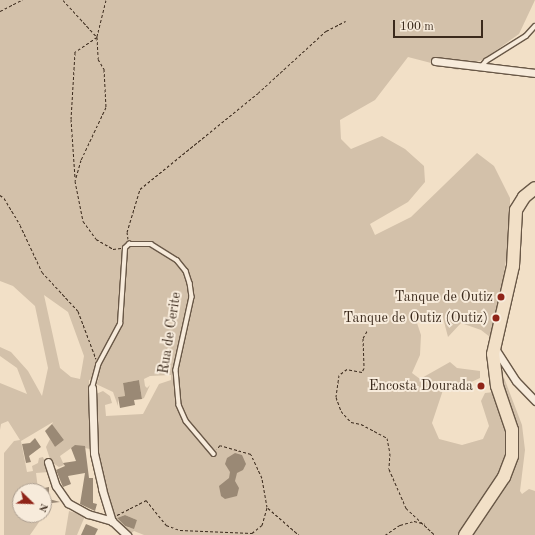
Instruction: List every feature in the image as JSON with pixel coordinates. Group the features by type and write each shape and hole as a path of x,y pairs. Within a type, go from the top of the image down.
{"main road":[{"path":"465,535 504,477 512,452 511,426 494,372 494,346 513,266 516,210 524,197 535,188"}],"street":[{"path":"435,61 535,73"},
{"path":"494,346 516,381 535,401"},
{"path":"92,388 94,453 102,489 112,520 127,535"},
{"path":"48,462 56,486 68,503 88,514 112,520"}],"lane":[{"path":"481,67 486,61 526,36 535,26"},
{"path":"92,388 98,365 120,324 125,248 130,244"},
{"name":"Rua de Cerite","path":"130,244 151,244 168,252 186,272 192,297 176,370 178,405 186,421 214,454"}],"path":[{"path":"0,11 22,0"},
{"path":"63,0 97,37"},
{"path":"75,181 81,160 106,107 104,69 98,59 97,37 106,0"},
{"path":"130,244 127,232 140,189 258,93 326,31 346,21"},
{"path":"97,37 75,52 71,120 75,181 83,222 96,239 112,249 125,248"},
{"path":"0,195 4,198 20,225 42,272 78,311 98,365"},
{"path":"367,331 362,338 364,368 362,372 347,369 339,375 336,397 341,411 350,422 362,424 387,438 390,453 388,469 406,508 425,524 435,535"},
{"path":"112,520 146,500 166,525 180,530 252,534 262,525 267,507 262,478 251,454 220,445 214,454"},
{"path":"267,507 299,535"},
{"path":"385,535 400,525 414,521 425,524"}],"shaded area":[{"path":"0,0 535,0 519,34 484,59 458,70 408,57 375,100 340,120 341,139 351,149 382,136 405,149 424,166 425,182 408,202 370,224 375,235 411,217 477,153 494,166 510,198 510,235 503,279 490,337 481,330 461,323 448,337 442,314 414,314 421,335 420,355 412,373 420,379 450,362 457,368 480,371 480,378 456,389 444,387 432,423 439,439 462,445 483,439 489,426 481,401 485,393 494,392 510,443 504,468 460,535 144,535 134,531 129,535 119,525 131,528 137,520 125,515 114,519 103,481 98,452 96,394 103,391 110,396 112,403 105,405 106,416 143,414 159,384 171,380 171,375 150,376 144,379 145,386 147,388 150,385 144,398 142,399 139,380 123,383 125,396 118,397 118,406 113,392 96,384 99,378 89,380 90,449 74,446 60,456 64,465 59,467 51,462 46,447 50,439 55,447 64,440 52,424 53,422 21,441 27,472 33,471 32,466 38,463 39,458 43,457 49,472 36,473 37,483 12,483 12,523 38,523 30,535 4,535 4,453 14,441 20,440 8,421 1,424 0,430 0,383 27,394 17,368 0,356 0,347 11,352 28,371 42,396 48,368 35,306 13,286 0,281","holes":["44,295 68,312 84,356 80,379 71,377 60,368"]},
{"path":"498,375 503,375 522,425 525,450 520,491 522,494 529,489 535,491 535,535 469,535 516,460"},
{"path":"69,511 85,516 77,535 65,535"}],"building":[{"path":"139,380 142,399 134,400 135,405 120,408 118,397 125,396 123,383"},
{"path":"52,424 64,440 55,447 45,431"},
{"path":"35,438 41,447 29,456 31,462 26,463 22,444 30,443"},
{"path":"75,445 85,446 89,478 93,478 93,503 97,504 95,511 80,504 85,473 68,476 71,484 63,487 56,470 65,466 63,463 76,461 71,448"},
{"path":"235,453 242,455 246,464 243,470 237,473 235,481 239,488 237,496 225,499 221,496 219,486 229,478 230,472 225,464 227,458"},
{"path":"52,500 60,502 52,503"},
{"path":"125,515 137,520 134,529 125,526 117,518"},
{"path":"86,524 98,529 95,535 81,535"}],"place":[{"name":"Tanque de Outiz","path":"501,297"},
{"name":"Tanque de Outiz (Outiz)","path":"496,318"},
{"name":"Encosta Dourada","path":"481,386"}]}
